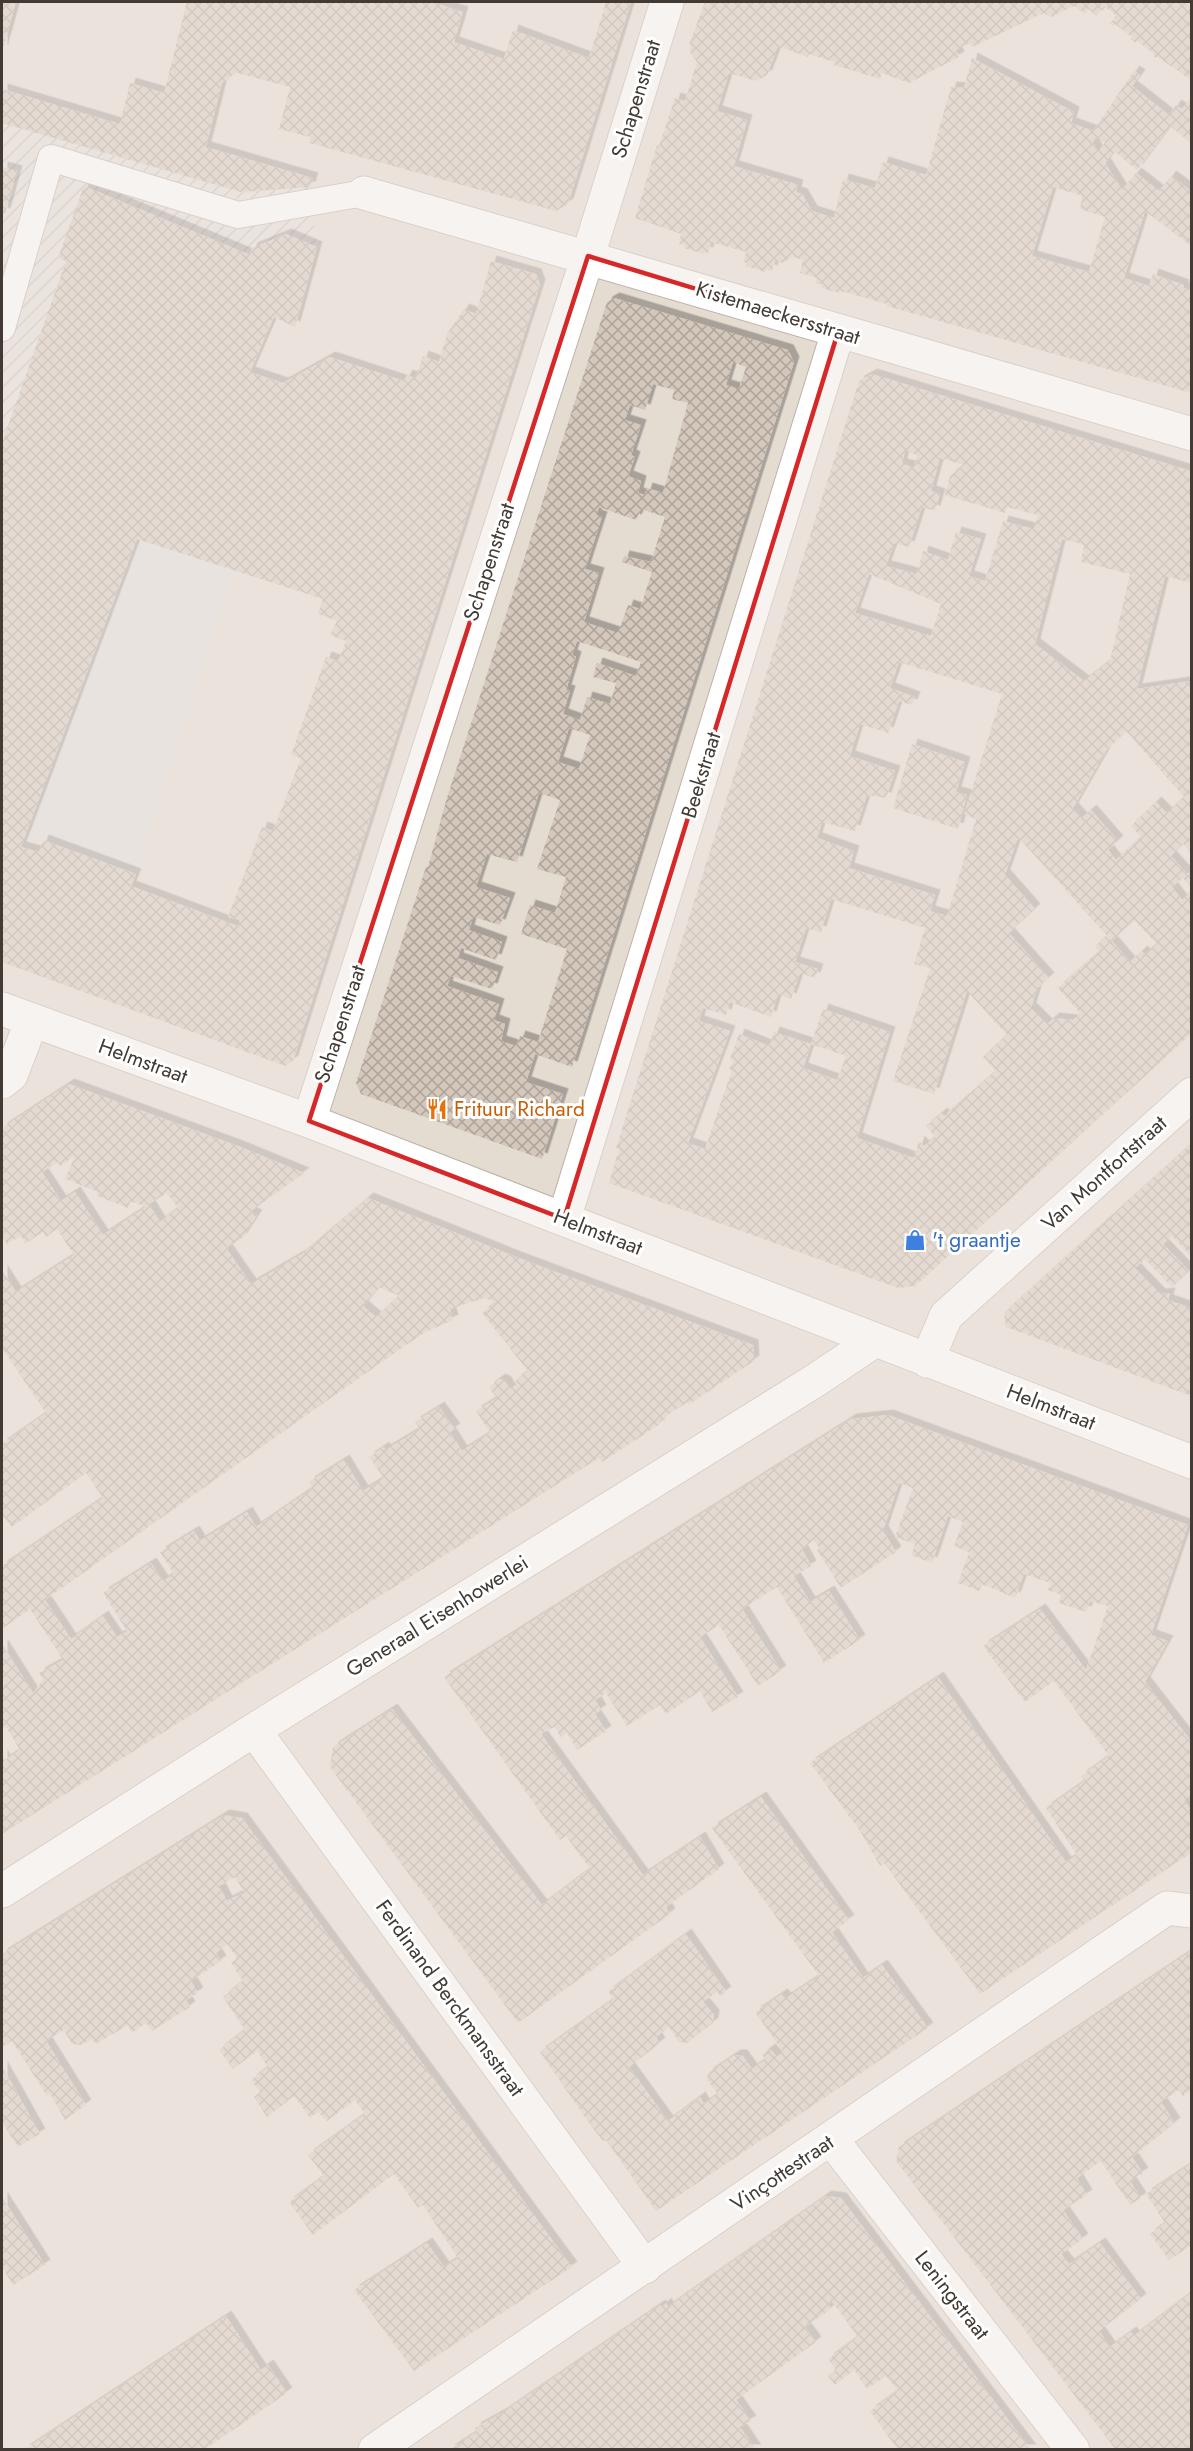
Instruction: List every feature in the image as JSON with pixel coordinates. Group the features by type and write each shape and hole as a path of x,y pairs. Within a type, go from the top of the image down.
{"street":[{"name":"Schapenstraat","path":"309,1121 588,256 667,2"},
{"name":"Kistemaeckersstraat","path":"364,193 588,256 838,332 1191,434"},
{"name":"Beekstraat","path":"564,1219 838,332"},
{"name":"Helmstraat","path":"2,1009 309,1121 1191,1462"},
{"path":"2,1082 10,1076 32,1020"},
{"name":"Van Montfortstraat","path":"927,1361 946,1317 1191,1094"},
{"name":"Generaal Eisenhowerlei","path":"2,1891 254,1730 816,1380 874,1341"},
{"name":"Ferdinand Berckmansstraat","path":"254,1730 645,2267"},
{"name":"Vinçottestraat","path":"375,2450 832,2140 1167,1908 1191,1911"},
{"name":"Leningstraat","path":"832,2140 1073,2450"}],"lane":[{"path":"2,328 51,158 238,215 364,193"}],"highlighted area":[{"path":"588,256 838,332 564,1219 309,1121"}],"shaded area":[{"path":"2,2 1191,2 1191,2449 2,2449"},
{"path":"2,89 313,178 310,187 317,247 295,327 229,296 109,279 2,566"},
{"path":"137,539 235,571 136,874 26,834"}],"building":[{"path":"2,2 16,2 2,52"},
{"path":"187,2 432,2 463,12 454,42 504,59 513,30 589,58 606,2 631,2 568,204 556,211 310,143 310,137 279,129 290,87 234,72 222,83 206,147 313,178 310,187 241,192 2,123 2,89 120,124 130,83 164,93"},
{"path":"705,2 1191,2 1191,80 1158,57 1153,56 1154,54 1137,41 1136,43 1115,24 1113,26 1109,23 1118,17 1104,6 1097,16 1088,9 1085,14 1074,6 1051,17 1044,13 972,47 970,43 956,50 959,57 909,83 882,73 880,79 834,65 834,62 809,54 808,57 778,46 767,75 756,81 729,73 717,111 747,120 734,166 798,185 796,192 802,194 812,211 834,218 843,179 875,188 883,162 926,175 951,87 964,88 972,58 1074,112 1071,123 1093,131 1134,71 1140,75 1132,86 1169,115 1176,105 1182,109 1191,97 1191,143 1170,126 1137,170 1114,151 1105,163 1122,190 1136,173 1159,191 1171,176 1191,191 1191,246 1145,211 1124,278 1149,286 1153,274 1184,285 1183,288 1191,290 1191,393 887,306 887,304 821,288 822,284 815,284 817,278 800,273 803,260 793,257 782,263 775,261 772,271 766,269 765,272 746,266 743,262 746,252 711,242 708,253 704,252 704,254 684,248 685,245 679,244 681,234 635,218 657,145 659,146 675,98 685,101 697,62 690,52 691,46 689,45","holes":["1096,137 1105,143 1098,152 1093,142","1053,187 1082,196 1080,209 1105,217 1089,272 1032,256"]},
{"path":"2,167 17,171 5,214 2,213"},
{"path":"84,186 250,255 252,248 286,234 317,247 295,327 274,317 250,372 283,383 330,357 404,381 407,375 416,378 423,356 439,362 447,334 464,309 476,314 491,261 536,274 540,285 293,1061 285,1066 2,962 2,443 66,261 58,258","holes":["137,539 323,599 318,614 337,621 330,635 346,641 338,661 326,657 291,755 301,758 273,831 262,827 228,917 240,920 238,926 131,886 136,874 43,840 39,852 21,847"]},
{"path":"614,298 788,350 794,362 572,1067 535,1054 526,1082 563,1094 542,1159 361,1094 356,1083 426,867 428,867 446,801 607,302","holes":["733,362 746,367 739,389 726,385","653,384 674,390 672,399 688,403 663,493 647,488 645,495 638,493 641,481 628,476 635,457 631,455 641,425 625,420 630,405 645,410","599,507 636,520 641,509 665,517 651,562 624,556 622,562 652,572 640,609 628,605 618,633 584,622 599,573 585,569 602,517 596,515","577,641 641,662 636,676 597,663 593,677 616,683 610,704 587,697 580,720 563,714 570,691 566,690 576,657 572,655","569,728 590,735 579,769 558,762","539,793 560,800 537,869 566,877 555,913 530,905 521,934 567,949 538,1042 520,1036 516,1046 501,1041 505,1024 494,1020 499,1004 447,986 451,976 492,989 498,972 458,958 461,948 496,960 502,942 469,930 473,917 500,925 510,898 476,887 487,854 517,862"]},
{"path":"872,374 1191,471 1191,583 1165,576 1137,689 1191,681 1191,853 1183,844 1171,856 1188,875 1191,872 1191,888 1183,878 1172,887 1182,900 1191,892 1191,1034 915,1286 898,1288 609,1183 619,1149 616,1148 859,381","holes":["905,451 917,455 914,467 902,464","940,458 964,465 950,476 945,495 1005,513 1007,507 1038,515 1034,529 1003,521 985,581 969,576 981,539 956,532 948,560 923,551 917,574 886,566 894,543 909,547 922,507 935,511 940,494 931,491","1062,539 1084,545 1081,562 1130,574 1110,661 1084,681 1035,644","869,574 941,604 931,636 855,613","899,662 1002,694 964,814 976,819 947,916 930,911 935,895 849,868 854,851 817,838 822,822 855,831 867,795 886,798 895,771 850,756 860,724 888,733 899,701 912,705 915,697 890,688","1126,731 1184,797 1167,813 1156,802 1131,826 1141,837 1116,860 1108,850 1118,841 1091,810 1082,818 1073,808 1106,751","1018,837 1107,936 1095,946 1100,951 1058,988 1080,1013 1073,1020 1054,1018 1047,1024 1031,1008 1037,988 1049,978 1009,933 1035,909 1005,875","831,899 925,928 914,964 930,968 893,1081 934,1094 967,991 1007,1035 983,1057 996,1071 944,1116 942,1113 926,1126 935,1137 924,1146 919,1141 914,1158 857,1138 890,1032 823,1009 811,1044 774,1032 769,1046 739,1034 730,1059 733,1061 729,1069 732,1070 705,1149 688,1143 730,1031 699,1021 703,1008 726,1015 730,1002 771,1017 778,994 791,999 800,973 815,978 818,969 795,962 806,928 821,932","1134,920 1157,944 1145,954 1142,951 1130,962 1112,941","811,1044 846,1056 837,1080 803,1068"]},
{"path":"912,744 965,762 956,792 967,795 958,829 893,808"},
{"path":"69,1084 238,1146 304,1173 250,1212 257,1215 242,1238 226,1248 251,1284 302,1254 368,1198 516,1257 753,1345 754,1361 688,1405 688,1402 675,1410 658,1422 660,1424 602,1462 599,1458 2,1834 2,1754 5,1760 20,1750 6,1727 2,1729 2,1686 5,1684 2,1678 2,1644 33,1693 43,1680 39,1673 63,1660 30,1609 2,1629 2,1566 103,1498 86,1473 12,1527 2,1515 2,1444 46,1413 2,1348 2,1270 16,1292 74,1255 57,1229 46,1237 43,1232 25,1244 21,1236 7,1244 2,1236 2,1128","holes":["75,1156 65,1179 98,1192 97,1196 128,1208 131,1201 146,1207 103,1235 75,1192 61,1201 42,1172 58,1162 60,1166","167,1193 178,1208 160,1222 149,1204","379,1287 399,1296 376,1317 363,1306","484,1298 496,1302 482,1313 528,1371 516,1380 516,1385 510,1389 505,1381 500,1379 489,1387 497,1398 476,1411 490,1433 462,1451 450,1432 455,1429 439,1407 415,1422 420,1429 369,1457 384,1478 363,1491 344,1460 309,1482 313,1488 256,1527 247,1512 200,1541 194,1531 160,1552 174,1574 163,1581 151,1563 103,1593 127,1631 117,1637 103,1616 71,1639 45,1600 406,1345 426,1332 453,1320 450,1309"]},
{"path":"1191,1144 1191,1257 1172,1236 1163,1244 1189,1271 1172,1287 1145,1259 1135,1268 1160,1294 1170,1293 1168,1300 1191,1308 1191,1396 1006,1327 1004,1313"},
{"path":"888,1415 1188,1525 1151,1635 1168,1641 1145,1682 1191,1741 1191,1795 1184,1800 1191,1810 1191,1853 980,1994 884,1863 880,1866 860,1831 810,1763 938,1677 1066,1862 1077,1855 1046,1808 1085,1781 1081,1776 1109,1756 1054,1681 1025,1702 983,1646 1040,1609 1086,1670 1108,1606 1090,1601 1086,1612 1059,1603 1061,1595 1048,1590 1050,1583 1024,1574 1015,1598 982,1584 979,1591 958,1583 969,1552 954,1546 963,1522 948,1516 932,1563 911,1555 915,1544 895,1537 913,1488 899,1483 883,1531 896,1552 841,1588 817,1550 819,1548 814,1540 802,1549 811,1566 794,1576 810,1602 829,1591 860,1640 824,1663 777,1587 742,1609 781,1671 758,1686 719,1625 700,1637 738,1697 712,1712 700,1691 666,1714 660,1705 627,1726 606,1693 595,1700 601,1710 595,1714 606,1731 577,1750 567,1733 561,1737 554,1727 541,1734 643,1875 700,1837 719,1869 666,1907 670,1914 518,2023 330,1767 333,1747 392,1709 542,1905 590,1869 566,1836 560,1840 444,1677 851,1419"},
{"path":"761,1797 849,1920 832,1932 863,1978 882,1965 928,2028 656,2211 606,2140 603,2141 589,2123 540,2052 614,1999 608,1992 686,1934 726,1992 720,1996 717,1992 703,2002 714,2015 713,2023 687,2043 679,2042 669,2027 656,2037 660,2043 629,2067 668,2121 700,2097 704,2104 718,2094 707,2080 708,2073 735,2055 742,2055 752,2069 766,2059 762,2055 770,2049 777,2057 783,2052 755,2012 782,1994 786,1998 819,1976 712,1828"},
{"path":"224,1815 242,1818 572,2267 414,2371 354,2290 427,2243 444,2267 458,2258 423,2205 418,2208 394,2174 313,2235 289,2202 324,2176 308,2155 365,2114 355,2100 327,2121 318,2112 310,2118 294,2096 267,2117 254,2097 260,2092 251,2080 268,2067 257,2051 233,2069 219,2050 245,2030 223,1997 243,1981 231,1963 237,1958 227,1944 216,1953 221,1961 191,1981 198,1993 186,2000 190,2007 152,2031 146,2023 132,2033 128,2025 96,2044 92,2039 81,2045 72,2044 64,2030 46,2041 86,2105 65,2120 50,2094 47,2096 12,2041 2,2047 2,1954","holes":["235,1877 244,1892 227,1901 219,1886"]},
{"path":"1191,1951 1191,2090 1183,2096 1179,2090 1161,2102 1175,2123 1132,2157 1143,2173 1130,2181 1141,2198 1130,2205 1101,2161 1077,2178 1087,2195 1063,2210 1083,2239 1061,2254 1069,2264 1100,2243 1141,2299 1099,2331 1110,2347 1131,2332 1134,2336 1191,2293 1191,2450 1116,2450 896,2161 899,2147"},
{"path":"2,2066 40,2134 18,2147 2,2122"},
{"path":"1191,2164 1191,2249 1190,2246 1169,2260 1150,2234 1165,2223 1146,2194"},
{"path":"826,2196 841,2198 1031,2450 898,2450 870,2411 898,2391 886,2376 867,2389 854,2370 835,2385 828,2376 836,2370 828,2359 858,2337 831,2300 828,2311 805,2327 816,2342 736,2400 751,2421 740,2427 756,2450 449,2450 477,2432 475,2428 502,2413 660,2305 662,2307 666,2303 668,2307"},
{"path":"2,2197 45,2265 13,2285 2,2267"},
{"path":"226,2316 261,2370 268,2365 287,2393 204,2450 24,2450"}],"place":[{"name":"Frituur Richard","path":"437,1109"},
{"name":"'t graantje","path":"915,1240"}]}
